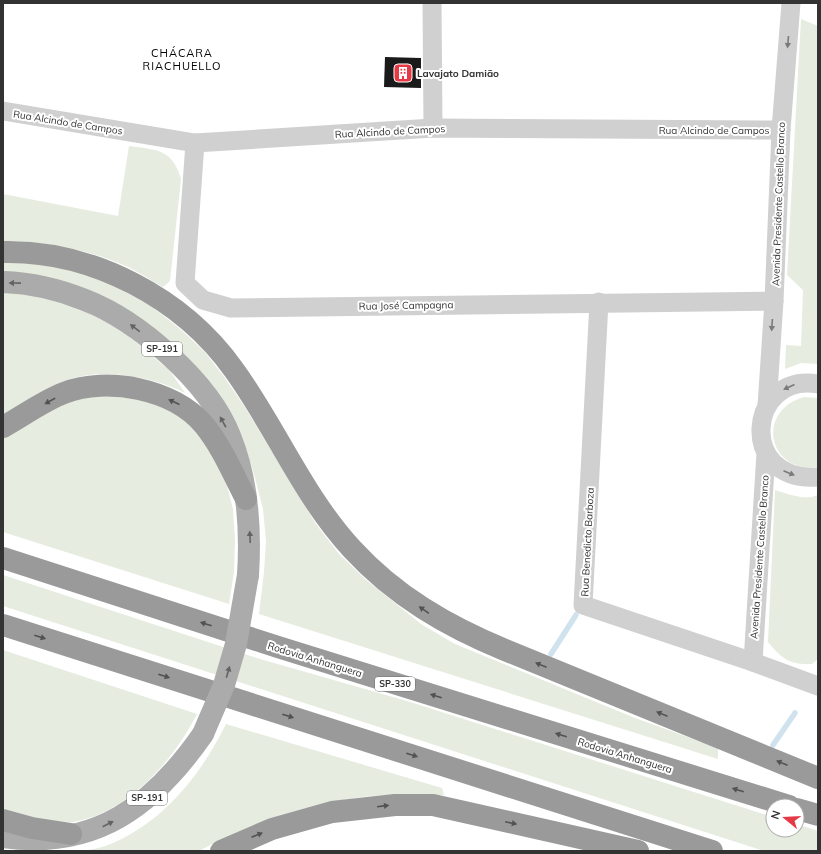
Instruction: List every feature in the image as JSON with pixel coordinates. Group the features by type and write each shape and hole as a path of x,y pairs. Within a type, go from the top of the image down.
{"highway":[{"path":"3,252 57,256 114,275 143,289 195,325 234,369 308,493 351,548 373,570 409,600 430,614 505,650 818,778"},
{"path":"3,427 64,392 97,386 122,386 152,392 183,407 203,424 219,445 246,499"},
{"name":"Rodovia Anhanguera","path":"3,558 278,647 765,799"},
{"path":"3,625 712,851"},
{"path":"221,851 272,829 332,812 395,804 433,806 638,851"},
{"path":"805,811 818,815"},
{"path":"3,820 32,828 71,834"}],"main road":[{"name":"SP-191","path":"3,282 23,283 52,288 87,300 123,319 176,361 193,378 213,404 230,434 240,462 246,499 250,541 248,576 236,644 224,685 203,734 185,759 166,781 139,805 105,826 48,839 3,837"}],"street":[{"path":"432,3 433,128"},
{"name":"Avenida Presidente Castello Branco","path":"767,406 774,301 781,130 791,3"},
{"name":"Rua Alcindo de Campos","path":"3,111 194,143 433,128 781,130"},
{"name":"Rua José Campagna","path":"194,143 185,283 203,300 232,308 599,302 774,301"},
{"name":"Rua Benedicto Barboza","path":"599,302 583,605 753,662 818,686"},
{"path":"818,384 808,382 791,385 777,393 767,406 761,421 761,437 766,453 775,465 788,474 802,478 818,477"},
{"name":"Avenida Presidente Castello Branco","path":"753,662 766,453"}],"shaded area":[{"path":"801,19 818,26 818,364 801,363 785,369 786,345 801,346 803,290 787,275"},
{"path":"129,146 147,148 162,152 173,161 181,179 170,281 163,287 128,267 83,251 19,241 3,241 3,194 118,216"},
{"path":"3,261 48,263 100,278 151,306 179,328 204,351 225,378 246,409 316,524 339,554 365,579 421,624 455,644 635,718 718,748 718,759 259,614 266,541 263,509 254,474 243,440 191,361 168,339 141,319 3,275"},
{"path":"3,291 34,294 70,304 123,331 170,371 185,393 160,383 131,376 116,374 87,375 56,385 3,415"},
{"path":"92,395 136,396 180,416 202,435 225,478 233,509 235,540 234,572 229,604 3,532 3,437 60,404"},
{"path":"804,397 818,398 818,467 801,467 788,461 779,452 774,440 774,427 778,415 788,404"},
{"path":"775,490 802,497 813,497 818,495 818,659 812,664 804,664 787,660 782,657 768,642"},
{"path":"3,575 260,659 407,701 765,814 765,838 805,838 805,827 818,831 818,851 764,851 3,606"},
{"path":"3,650 197,714 186,734 172,754 137,791 117,805 95,816 72,822 48,823 3,813"},
{"path":"226,724 442,788 444,795 399,794 361,797 325,803 218,841 199,851 84,851 108,845 128,836 162,811 178,796 192,779 205,761"}],"building":[{"name":"Lavajato Damião","path":"385,57 421,58 421,88 384,87"}],"waterway":[{"path":"551,654 576,615"},
{"path":"773,745 795,713"}],"place":[{"name":"Lavajato Damião","path":"403,73"}],"district":[{"name":"CHÁCARA RIACHUELLO","path":"182,59"}]}
